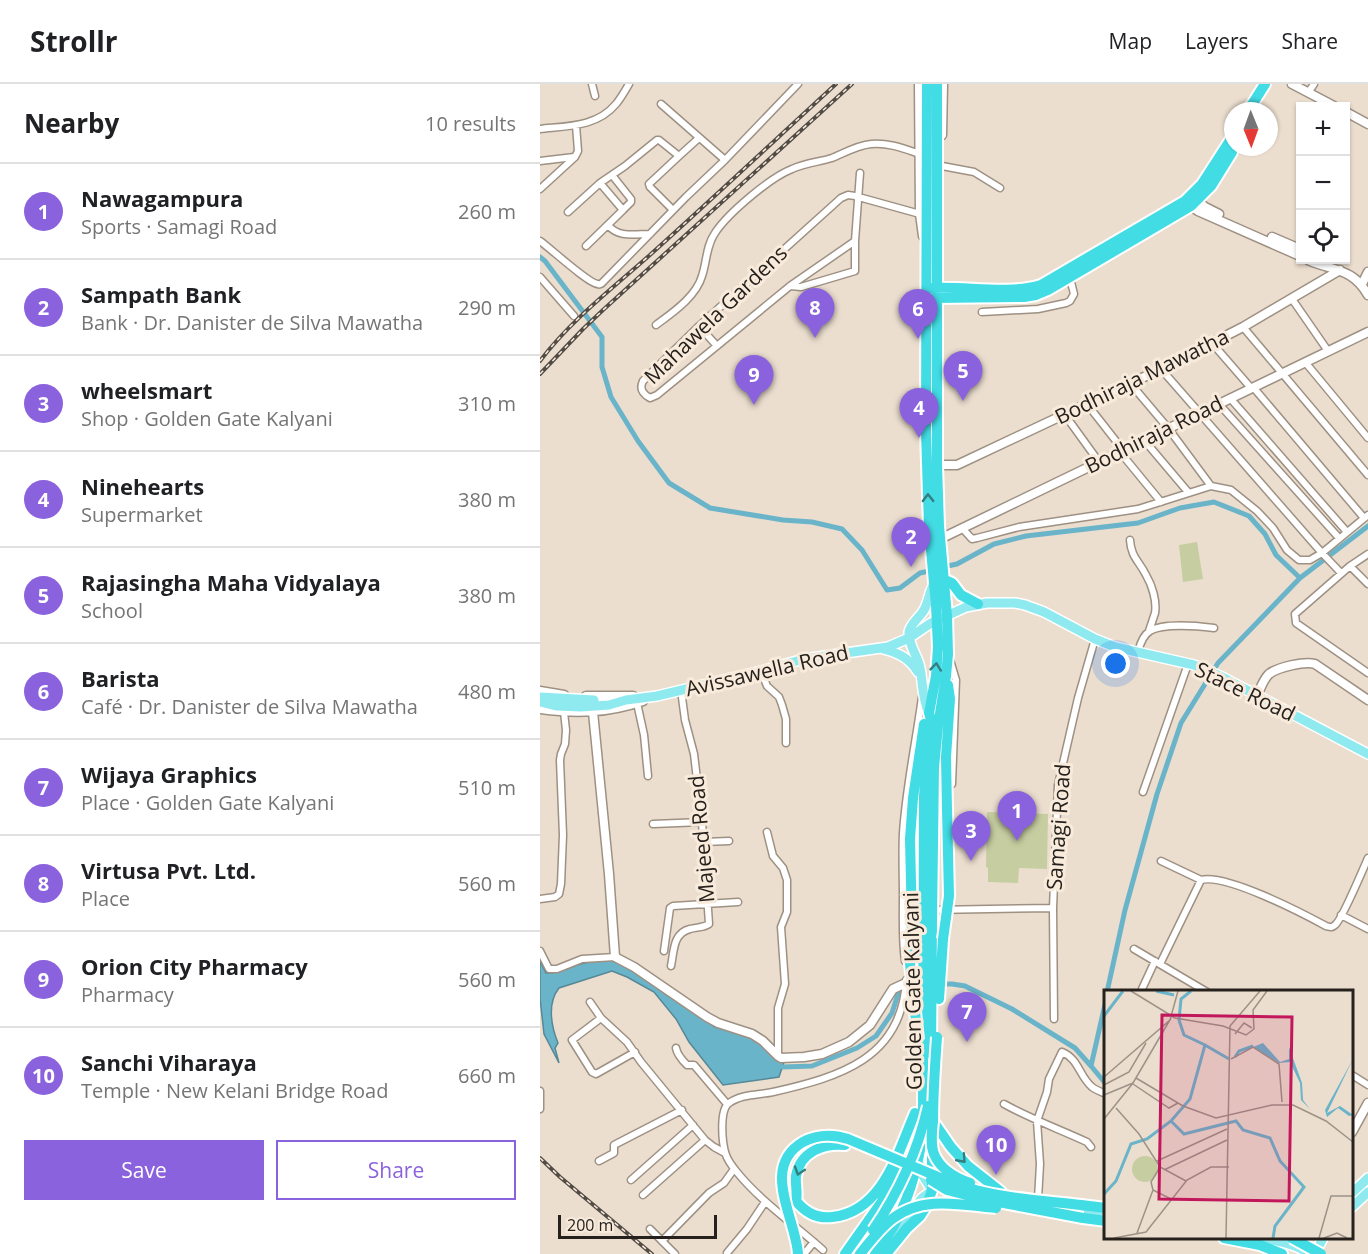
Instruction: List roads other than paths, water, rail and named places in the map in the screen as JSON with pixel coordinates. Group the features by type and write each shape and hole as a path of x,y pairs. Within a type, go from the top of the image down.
{"highway":[{"path":"1254,102 1265,84"},
{"path":"1263,102 1274,84"},
{"path":"922,85 932,243"},
{"path":"936,556 940,538 932,243 940,85"},
{"path":"932,287 1014,289 1041,285 1191,201 1224,150"},
{"path":"932,287 1028,297 1044,293 1191,201 1210,186 1229,156"},
{"path":"884,1249 912,1184 919,1159 923,1128 927,997 932,973 934,767 948,654 936,556 929,527 926,431 932,287"},
{"path":"938,579 952,583 961,596 978,604"},
{"path":"875,1254 884,1249 920,1216 932,1190 927,997 923,982 924,796 931,720 929,712 942,618"},
{"name":"Golden Gate Kalyani","path":"855,1254 885,1212 903,1180 919,1138 933,1080 940,975 949,897 946,757 950,699 946,676"},
{"name":"Golden Gate Kalyani","path":"845,1254 871,1218 893,1181 913,1130 918,1040 909,954 912,925 910,839 918,756 925,719 929,712"},
{"path":"937,1037 932,1144 936,1157 943,1166 955,1176 972,1183 1081,1205"},
{"path":"915,1113 902,1145 894,1161 891,1169 871,1199 847,1214 835,1217 817,1216 808,1212 796,1201 798,1194 796,1178 803,1160 815,1149 838,1144 862,1150 887,1161 896,1164 947,1190 991,1201 1083,1218"},
{"path":"931,1118 951,1147 968,1166 1001,1192"},
{"path":"798,1254 796,1236 783,1196 782,1173 795,1148 816,1137 835,1136 848,1139 961,1187 1014,1197 1104,1208"},
{"path":"860,1254 892,1219 908,1210 931,1203 949,1203 1104,1221"},
{"path":"1229,1239 1260,1245 1282,1254"},
{"path":"1294,1239 1313,1250"}],"main road":[{"path":"929,712 925,705 920,667 909,638 910,628 924,610 929,593 938,579"},
{"name":"Stace Road","path":"942,618 978,604 1025,605 1115,647 1193,665 1222,677 1368,754"},
{"name":"Avissawella Road","path":"626,700 657,696 804,659 888,647 909,638 942,618"},
{"path":"878,648 906,658 921,676"},
{"path":"540,697 626,700"},
{"path":"540,702 557,706 581,707 609,705 626,700"},
{"path":"919,1159 923,1176 932,1190 1104,1215"},
{"path":"1353,1192 1368,1178"},
{"path":"884,1249 922,1198 932,1190 943,1187 1001,1192 1104,1208"},
{"path":"1353,1206 1368,1192"},
{"path":"920,1216 936,1203 964,1194"},
{"path":"1262,1239 1290,1243 1313,1250"},
{"path":"1300,1239 1313,1250"}],"street":[{"path":"591,84 595,96"},
{"path":"540,129 588,123 599,118 615,105 629,84"},
{"path":"540,241 583,275 598,285 602,283 798,84"},
{"path":"1292,84 1326,102"},
{"path":"1308,93 1314,84"},
{"path":"922,85 920,214 932,287"},
{"path":"932,287 940,244 942,166 940,85"},
{"path":"661,104 725,160"},
{"path":"1350,114 1368,124"},
{"path":"540,189 575,157 578,151 576,125"},
{"path":"673,210 650,187 650,184 699,138"},
{"path":"568,212 600,183 657,140 679,156"},
{"path":"656,325 681,306 699,285 709,243 715,232 729,215 764,187 792,169 870,144 887,145 920,154"},
{"path":"540,161 575,157"},
{"path":"942,166 974,172 1000,188"},
{"path":"860,173 859,198 920,214"},
{"path":"586,246 631,202 632,199 612,175"},
{"path":"600,183 623,210"},
{"name":"Mahawela Gardens","path":"790,286 801,287 855,271 859,198 848,195 841,198 699,326 642,381 642,391 650,398 657,395 790,286 855,241"},
{"path":"1191,201 1296,250"},
{"path":"608,225 615,232 650,234"},
{"path":"1318,264 1336,268"},
{"path":"1330,264 1362,284 1368,295"},
{"name":"Bodhiraja Mawatha","path":"937,465 957,465 1161,369 1292,299 1336,268"},
{"path":"1362,284 1368,272"},
{"path":"540,277 574,316"},
{"path":"982,312 1038,309 1066,303 1074,294 1070,278"},
{"path":"1292,299 1328,351"},
{"path":"699,326 717,346"},
{"path":"1242,327 1368,475"},
{"name":"Bodhiraja Road","path":"940,538 1368,332"},
{"path":"962,528 972,539 1019,527 1138,509 1211,486 1231,490 1257,511 1273,528 1287,550 1299,561 1310,560 1322,553 1366,516 1212,343"},
{"path":"1305,362 1368,438"},
{"path":"1161,369 1341,573"},
{"path":"1130,383 1168,428 1211,486"},
{"path":"1230,398 1347,532"},
{"path":"1087,404 1161,502"},
{"path":"1219,404 1339,538"},
{"path":"1065,415 1099,462"},
{"path":"1144,440 1188,492"},
{"path":"1130,540 1133,555 1152,587 1155,611 1149,631 1140,643 1138,652"},
{"path":"1368,554 1341,573 1295,614 1296,623 1368,673"},
{"path":"1350,566 1368,584"},
{"path":"1149,631 1182,625 1214,628"},
{"name":"Samagi Road","path":"1054,1019 1053,908 1060,774 1095,639"},
{"path":"948,654 956,680 952,782 952,910"},
{"path":"1257,695 1265,679 1272,672 1309,662 1368,700"},
{"path":"1143,792 1193,665"},
{"path":"761,671 766,686 778,697 782,705 786,719 786,743"},
{"path":"823,1250 765,1202 734,1169 725,1153 723,1111 727,1104 744,1097 822,1079 862,1061 880,1047 893,1030 902,1009 907,973 904,952 903,836 908,783 923,689"},
{"name":"Majeed Road","path":"671,966 676,938 681,932 709,924 704,842 694,754 685,720 681,690"},
{"path":"540,691 583,696 657,696"},
{"path":"540,709 593,712 637,703 657,696"},
{"path":"637,703 645,735 648,776"},
{"path":"540,899 555,897 559,894 561,884 563,834 560,773 566,730 564,712"},
{"path":"593,712 615,957"},
{"path":"653,824 702,822"},
{"path":"766,832 773,856 783,868 787,880 787,912 781,927 785,984 778,1008 778,1056"},
{"path":"704,842 729,841"},
{"path":"1161,861 1201,880"},
{"path":"1142,989 1201,880 1215,879 1244,888 1329,927 1336,925 1367,862"},
{"path":"664,951 670,908 677,905 738,902"},
{"path":"932,910 1053,908"},
{"path":"1341,915 1368,928"},
{"path":"1134,950 1204,990"},
{"path":"540,951 549,969 557,969 582,959 615,957 634,966 707,1017 752,1034 778,1056 785,1059 822,1054 849,1042 870,1025 894,989 906,984 923,982"},
{"path":"590,1002 601,1018 619,1033 635,1052 705,1140 725,1153"},
{"path":"601,1018 572,1040 592,1072 596,1074 635,1052"},
{"path":"676,1048 676,1052 684,1062 687,1065 694,1065 727,1104"},
{"path":"1038,1199 1040,1164 1037,1121 1049,1079 1062,1052 1070,1055 1090,1086 1104,1093"},
{"path":"1353,1076 1368,1084"},
{"path":"540,1091 540,1109"},
{"path":"1353,1130 1368,1103"},
{"path":"1004,1104 1087,1142 1091,1147"},
{"path":"599,1161 614,1153 614,1145 681,1110"},
{"path":"631,1180 693,1125"},
{"path":"643,1195 705,1140"},
{"path":"662,1241 709,1193 724,1183 734,1169"},
{"path":"727,1253 765,1202"},
{"path":"650,1229 675,1254"},
{"path":"804,1254 814,1242"}],"water":[{"path":"616,960 661,986 715,1027 748,1036 762,1044 775,1059 784,1062 779,1077 723,1085 654,992 612,971 559,988 555,994 551,1015 558,1043 555,1048 559,1063 544,1034 540,998 540,961 546,973 589,962"}],"waterway":[{"path":"540,257 602,337 602,367 611,397 638,441 669,483 710,508 783,520 812,522 842,529 862,550 887,590 900,588 920,573 934,570"},
{"path":"943,567 957,564 994,544 1026,536 1138,523 1180,508 1214,502 1249,516 1265,534 1276,555 1300,578"},
{"path":"1107,990 1125,910 1157,794 1181,723 1218,663 1300,578 1368,526"},
{"path":"941,984 965,986 1012,1009 1075,1048 1091,1066"},
{"path":"783,1067 812,1066 857,1048 876,1036 892,1013 898,994 902,988 905,988"},
{"path":"1104,1009 1091,1066 1104,1082"}],"railway":[{"path":"540,361 579,318 836,84"},
{"path":"540,374 603,310 852,84"},
{"path":"540,1158 652,1254"}],"place":[{"name":"Virtusa Pvt. Ltd.","path":"815,338"},
{"name":"Barista","path":"918,339"},
{"name":"Rajasingha Maha Vidyalaya","path":"963,401"},
{"name":"Orion City Pharmacy","path":"754,405"},
{"name":"Ninehearts","path":"919,438"},
{"name":"Sampath Bank","path":"911,567"},
{"name":"Nawagampura","path":"1017,841"},
{"name":"wheelsmart","path":"971,861"},
{"name":"Wijaya Graphics","path":"967,1042"},
{"name":"Sanchi Viharaya","path":"996,1175"}]}
